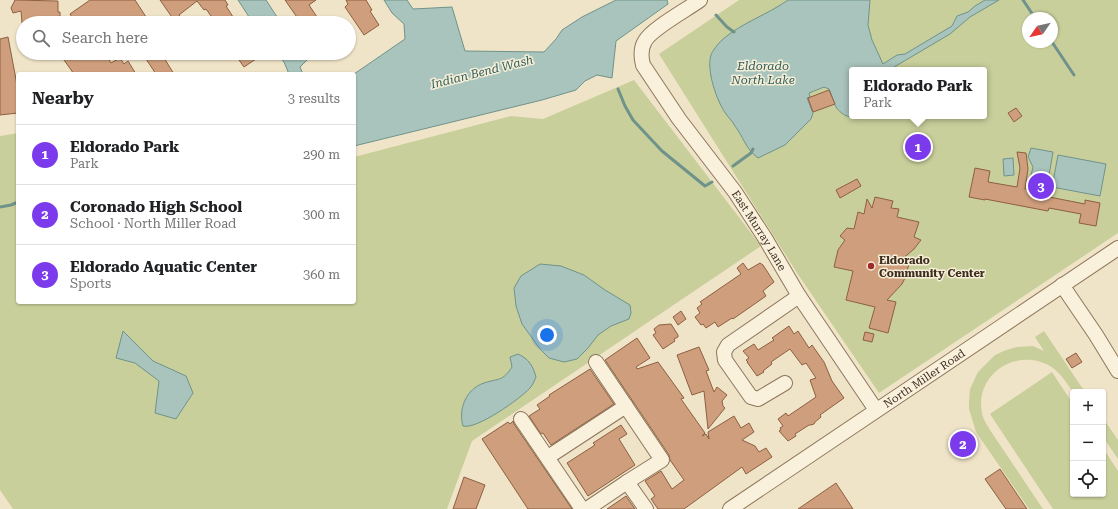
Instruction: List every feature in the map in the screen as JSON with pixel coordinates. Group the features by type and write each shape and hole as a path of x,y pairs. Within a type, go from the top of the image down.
{"street":[{"name":"East Murray Lane","path":"700,0 648,36 642,47 641,53 643,65 683,125 735,192 765,238 799,296 876,410"},
{"name":"North Miller Road","path":"730,509 1118,248"},
{"path":"1062,285 1096,335 1118,371"},
{"path":"786,384 758,399 751,397 725,360 724,352 728,345 799,296"},
{"path":"587,509 662,460 596,362"},
{"path":"548,458 626,406"},
{"path":"521,419 582,509"},
{"path":"627,482 646,509"}],"green space":[{"path":"739,0 1118,0 1118,233 879,393 797,273 659,54"},
{"path":"634,80 761,246 472,441 447,509 13,509 0,490 0,136 16,133 16,304 356,304 356,156 511,116 543,119"},
{"path":"1044,331 1083,389 1071,389 1053,368 1040,362 1027,360 1014,362 1002,367 992,375 985,386 981,399 982,413 986,424 1043,509 1029,509 976,432 969,409 970,389 978,372 995,355 1006,350 1017,347 1033,346 1044,351 1035,337"},
{"path":"1052,372 1070,399 1070,497 1106,497 1106,453 1118,471 1118,509 1053,509 990,414"},
{"path":"1106,422 1118,440 1118,459 1106,441"}],"water":[{"path":"238,0 266,0 276,16 248,16"},
{"path":"384,0 407,0 413,9 452,7 465,51 544,52 562,30 582,17 616,0 667,0 668,4 616,41 612,78 597,75 585,81 576,90 542,100 356,146 356,73 405,39 404,24 392,13"},
{"name":"Eldorado North Lake","path":"788,0 870,0 868,25 872,40 883,64 897,55 905,54 952,26 957,16 968,12 985,0 999,0 970,17 950,34 894,67 849,67 849,117 840,112 836,107 829,89 824,87 809,93 810,97 807,98 813,113 811,119 785,145 758,158 747,147 738,130 719,102 711,77 710,61 714,49 729,34"},
{"path":"282,60 307,60 300,67 302,72 288,72"},
{"path":"1031,148 1053,152 1048,181 1053,182 1058,155 1106,164 1100,196 1031,183 1033,167 1028,157"},
{"path":"1013,158 1014,175 1004,176 1003,159"},
{"path":"540,264 561,266 584,275 630,305 631,313 629,319 611,326 598,335 577,359 564,362 549,358 540,349 522,324 516,306 514,288 521,276"},
{"path":"123,331 153,361 186,376 193,393 176,419 155,413 159,381 135,363 116,358"},
{"path":"518,354 530,363 533,369 536,377 531,387 498,413 478,423 463,426 462,413 465,400 468,395 478,386 500,379 506,375 512,367 510,357"}],"building":[{"path":"15,0 58,1 58,12 60,12 60,16 21,16 21,11 13,13 11,8"},
{"path":"90,0 135,0 145,16 71,16 70,14"},
{"path":"160,0 225,0 228,5 226,6 232,16 211,16 197,1 180,16 171,16"},
{"path":"285,0 316,0 309,5 316,16 296,16"},
{"path":"346,0 366,0 372,10 370,11 379,25 364,35 356,23 356,16 351,16 345,7 348,4"},
{"path":"8,37 16,79 16,113 0,115 0,39"},
{"path":"64,60 109,60 111,63 116,60 121,60 124,64 128,61 135,72 73,72"},
{"path":"147,60 165,60 173,72 155,72"},
{"path":"239,60 254,60 244,67"},
{"path":"829,90 835,104 813,112 808,98"},
{"path":"1016,108 1022,116 1014,122 1008,113"},
{"path":"1017,152 1026,153 1028,169 1025,189 1045,192 1044,196 1085,204 1085,200 1100,203 1096,226 1079,223 1081,214 1049,208 1048,211 969,197 975,168 990,171 988,182 1017,187 1020,168"},
{"path":"857,179 861,186 840,198 836,190"},
{"name":"Eldorado Community Center","path":"875,197 893,201 891,208 899,209 897,217 919,222 914,237 921,240 914,249 900,261 909,264 907,274 902,284 887,300 896,302 888,333 869,328 875,307 846,300 853,271 834,267 838,250 845,240 840,236 847,228 854,229 858,212 864,214 867,199 872,208"},
{"path":"743,263 748,270 760,263 763,265 774,282 763,291 766,296 733,319 732,318 718,327 715,322 706,328 703,324 701,325 695,317 700,313 697,308 702,304 700,302 741,274 737,268"},
{"path":"681,311 686,319 678,325 673,317"},
{"path":"671,324 678,337 674,339 675,341 663,349 653,335 656,333 654,329 659,325"},
{"path":"789,326 794,334 798,331 809,348 812,345 824,362 832,381 844,398 820,415 821,417 814,424 809,425 795,434 796,436 788,441 779,431 783,426 778,419 786,413 788,416 816,397 810,380 816,378 806,363 802,365 790,349 771,362 772,364 763,371 764,372 757,376 747,362 746,360 749,358 743,351 754,344 758,350 774,340 772,338"},
{"path":"865,332 874,334 872,342 863,340"},
{"path":"637,338 650,358 636,367 637,369 658,362 684,398 681,399 705,433 702,436 706,434 709,439 708,432 734,416 741,428 749,423 754,432 742,440 755,446 759,452 766,448 772,457 746,474 742,467 684,509 658,509 651,499 655,496 645,481 661,471 672,489 684,480 670,460 669,455 605,360"},
{"path":"699,347 709,370 706,371 714,392 717,387 727,395 722,401 725,408 708,429 704,391 692,395 677,355"},
{"path":"1076,353 1082,362 1072,368 1066,359"},
{"path":"590,369 614,404 551,445 543,433 541,434 529,416 540,409 537,405 550,396 549,395"},
{"path":"513,421 572,509 528,509 482,439 508,422 510,424"},
{"path":"621,425 627,434 619,439 635,465 588,496 567,463 595,445 593,443"},
{"path":"1000,469 1027,509 1006,509 985,479"},
{"path":"464,477 485,485 476,509 453,509"},
{"path":"836,483 853,509 798,509"},
{"path":"626,496 635,509 607,509"}],"waterway":[{"path":"1023,0 1031,12"},
{"path":"716,15 734,32"},
{"path":"1056,48 1074,75"},
{"name":"Indian Bend Wash","path":"618,89 633,120 662,151 705,186 712,182"},
{"name":"Indian Bend Wash","path":"733,166 751,153 753,149"},
{"name":"Indian Bend Wash","path":"0,207 16,203"}],"place":[{"name":"Eldorado Park","path":"918,147"},
{"name":"Eldorado Aquatic Center","path":"1041,186"},
{"name":"Eldorado Community Center","path":"871,266"},
{"name":"Coronado High School","path":"963,444"}]}
